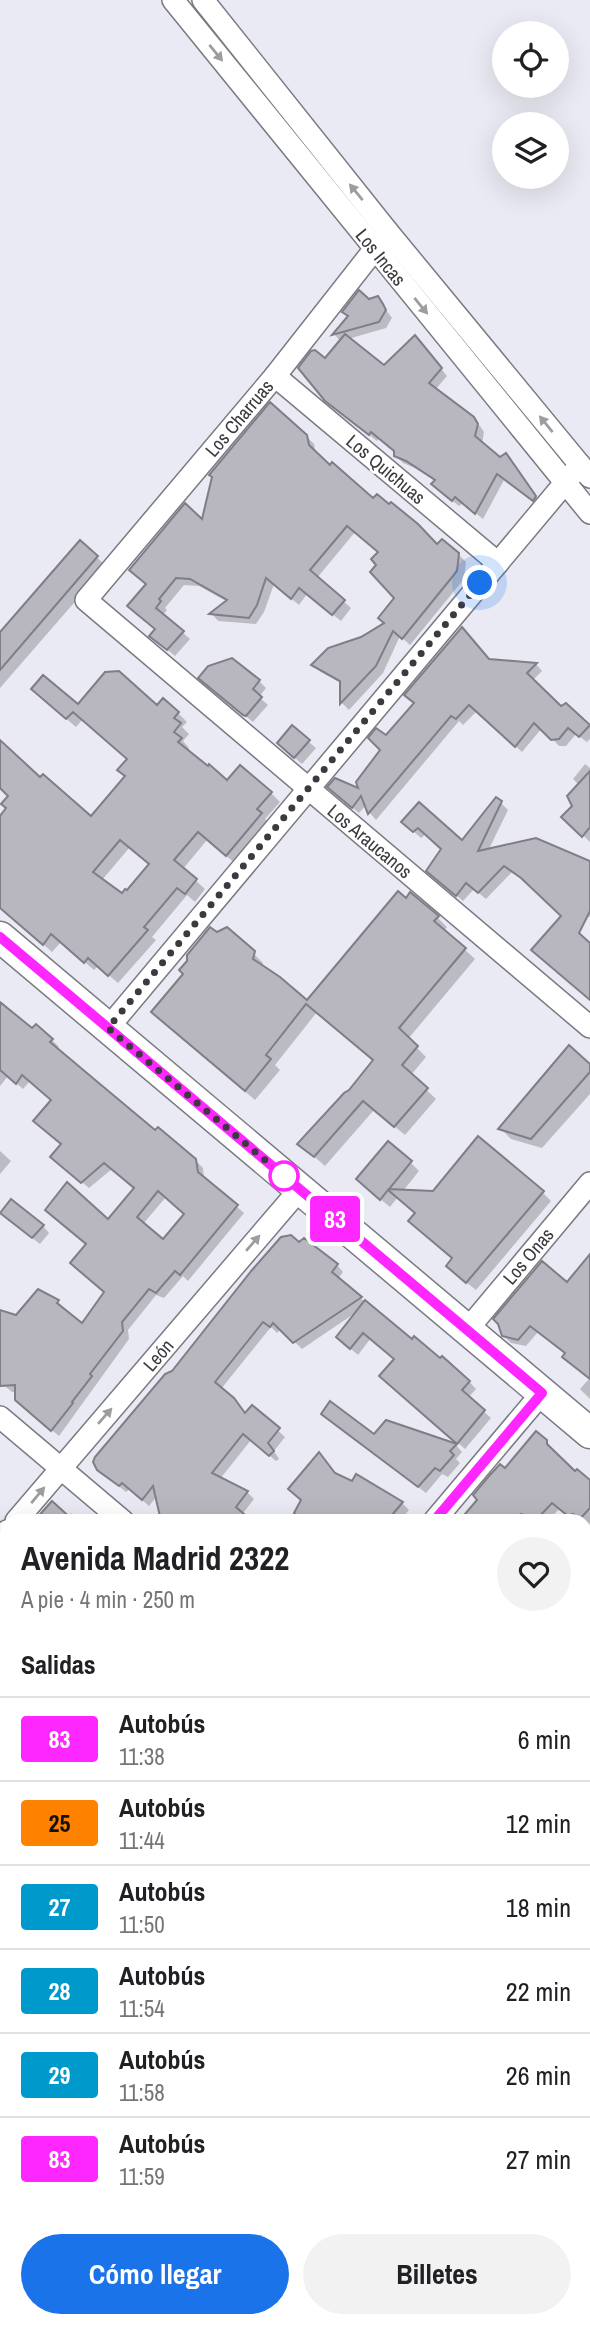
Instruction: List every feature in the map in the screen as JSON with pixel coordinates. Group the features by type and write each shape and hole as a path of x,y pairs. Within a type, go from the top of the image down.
{"main road":[{"path":"0,937 590,1433"}],"street":[{"name":"Los Incas","path":"173,0 585,471"},
{"name":"Los Incas","path":"203,0 381,240 590,513"},
{"name":"Los Charruas","path":"86,600 275,376 381,240"},
{"name":"Los Quichuas","path":"275,376 498,563"},
{"path":"108,1028 564,482 585,471"},
{"name":"Los Araucanos","path":"86,600 590,1027"},
{"name":"Los Onas","path":"467,1330 590,1182"},
{"name":"León","path":"22,1514 300,1189"},
{"path":"440,1514 542,1393"},
{"path":"0,1417 115,1514"}],"building":[{"path":"359,290 369,299 378,296 386,310 379,322 332,335 348,316 342,312"},
{"path":"345,334 384,365 415,335 442,368 429,383 474,417 478,424 475,436 500,457 506,453 536,496 533,501 497,474 475,514 455,497 452,501 431,484 435,480 394,456 394,451 371,432 369,435 325,401 298,368 311,351 315,350 325,358"},
{"path":"270,402 307,435 309,445 330,465 332,462 373,498 377,494 389,504 391,502 437,544 442,539 459,553 457,571 402,639 393,631 376,666 340,704 340,681 311,665 328,648 361,637 384,623 378,618 394,598 370,572 376,565 371,559 378,552 347,526 310,570 345,600 332,615 299,588 291,599 266,578 257,605 249,618 209,614 227,600 190,579 176,578 159,599 161,601 156,608 184,631 167,650 149,636 155,629 127,606 146,584 129,570 185,503 202,519 212,477 209,475"},
{"path":"80,540 98,556 0,670 0,632"},
{"path":"462,627 489,659 537,663 527,673 561,706 566,703 590,725 579,737 568,728 559,739 551,740 534,723 515,747 469,705 456,719 451,716 368,814 361,796 352,808 327,787 335,778 358,788 356,782 380,750 368,738 376,728 386,735 414,703 404,695"},
{"path":"232,658 260,680 253,689 262,697 246,716 198,678 208,666"},
{"path":"119,671 157,705 163,698 179,712 174,718 181,723 174,732 182,738 178,742 227,780 240,765 272,792 257,809 262,813 226,856 198,832 174,860 197,879 185,894 177,888 144,927 148,930 108,976 88,958 84,963 51,934 43,945 0,908 0,816 6,808 1,804 8,796 0,788 0,740 40,777 43,774 91,816 125,776 117,770 127,759 73,712 66,719 31,689 43,675 78,704 105,672","holes":["120,840 149,864 122,893 93,872"]},
{"path":"292,725 310,740 294,758 277,743"},
{"path":"590,771 590,827 582,837 561,817 572,806 567,796"},
{"path":"496,797 502,801 478,851 536,838 590,861 590,911 579,933 590,943 590,1000 531,950 561,916 521,878 504,866 478,893 466,883 456,896 426,871 441,849 418,828 413,832 401,822 419,802 462,840"},
{"path":"398,891 406,898 410,892 439,916 434,921 466,948 399,1028 418,1046 402,1065 428,1088 394,1127 363,1101 314,1157 297,1144 349,1090 373,1060 306,1004 266,1055 271,1059 245,1091 151,1012 183,974 179,970 187,961 187,955 210,927 217,932 227,927 255,951 253,959 307,1000"},
{"path":"0,1002 32,1028 36,1024 53,1039 50,1042 155,1130 158,1127 196,1159 198,1172 238,1205 180,1275 175,1271 156,1293 149,1289 122,1322 123,1331 51,1431 15,1400 15,1385 0,1386 0,1310 16,1315 38,1289 59,1300 57,1303 82,1323 104,1292 70,1263 86,1244 45,1210 67,1182 108,1219 134,1188 104,1163 81,1183 50,1157 61,1144 33,1121 51,1100 22,1075 16,1084 0,1070","holes":["158,1191 184,1214 163,1239 137,1217"]},
{"path":"569,1045 590,1064 590,1072 531,1139 498,1129"},
{"path":"478,1136 544,1191 466,1283 446,1266 452,1258 408,1221 415,1213 388,1190 380,1200 356,1179 388,1141 412,1161 389,1189 433,1191"},
{"path":"11,1199 44,1225 32,1238 0,1213"},
{"path":"291,1235 299,1242 304,1238 338,1264 332,1272 362,1297 293,1343 273,1323 270,1327 263,1322 215,1382 234,1398 245,1413 252,1405 280,1428 268,1443 274,1451 269,1456 243,1434 212,1473 248,1491 236,1507 244,1514 159,1514 153,1486 142,1500 122,1483 119,1486 97,1470 93,1462 95,1457 165,1374 172,1371 281,1237"},
{"path":"590,1254 590,1379 562,1357 565,1353 530,1326 518,1340 502,1336 493,1319 542,1261 567,1282"},
{"path":"365,1300 412,1339 414,1336 440,1358 442,1356 470,1381 462,1390 485,1410 457,1444 379,1376 394,1359 363,1333 350,1349 336,1337"},
{"path":"330,1401 374,1434 386,1420 457,1444 450,1451 454,1455 440,1471 435,1468 418,1487 321,1414"},
{"path":"536,1431 575,1471 577,1469 590,1480 590,1508 585,1514 566,1514 552,1503 542,1514 465,1514 477,1500 473,1495 489,1476 500,1464 505,1468"},
{"path":"319,1452 335,1473 352,1481 356,1474 403,1502 393,1514 295,1514 301,1500 288,1489"},
{"path":"52,1501 66,1514 40,1514"}],"bus line":[{"name":"83","path":"0,937 542,1393 440,1514"}],"route":[{"path":"284,1176 108,1028 480,583"}]}
